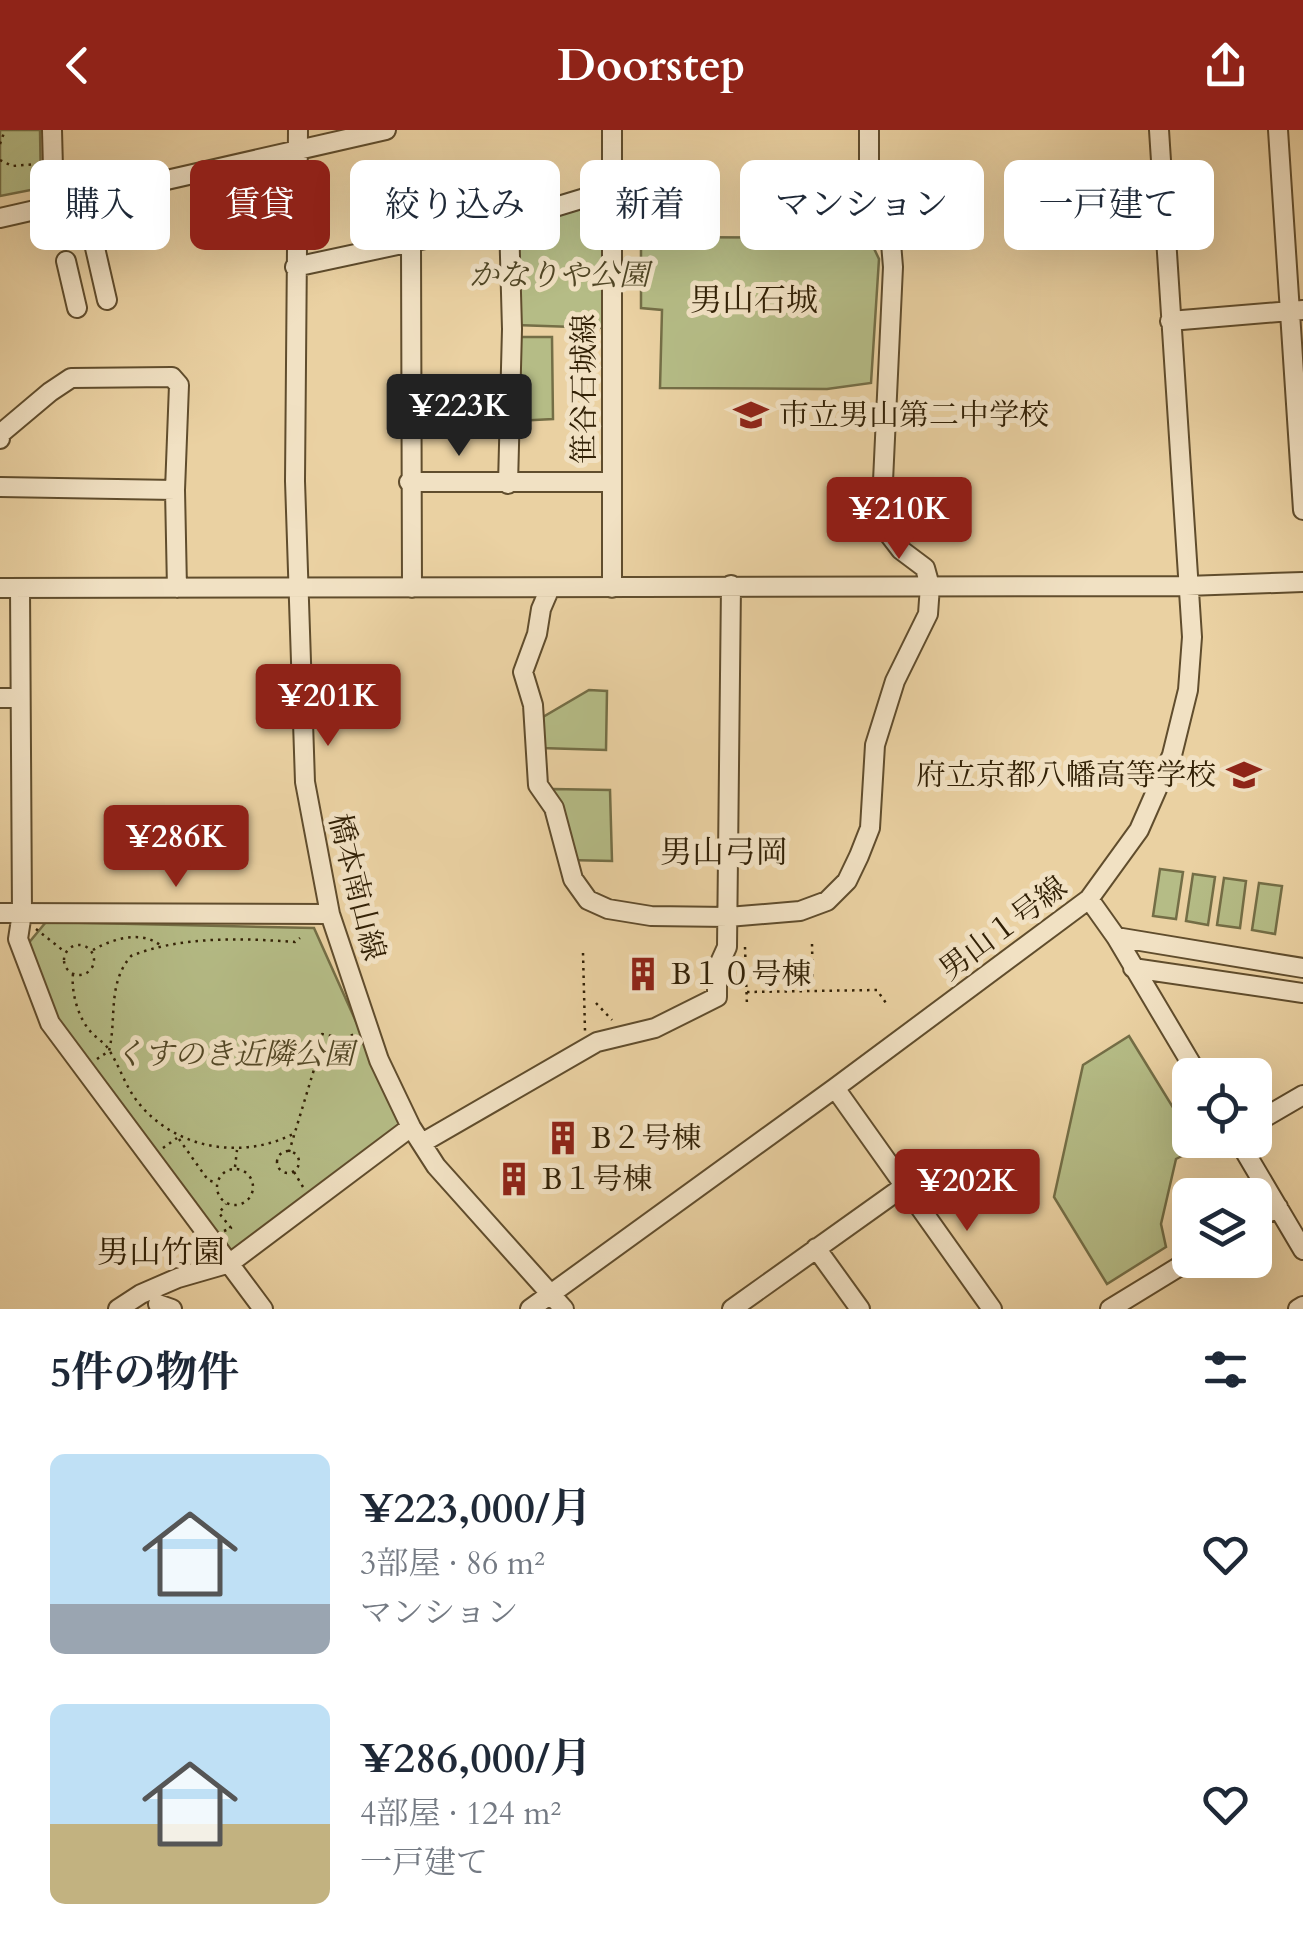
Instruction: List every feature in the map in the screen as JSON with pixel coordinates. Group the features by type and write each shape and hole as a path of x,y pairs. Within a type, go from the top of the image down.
{"street":[{"path":"52,130 53,160"},
{"name":"橋本南山線","path":"298,130 295,267 305,782 330,914 380,1060 416,1135 448,1180 557,1302"},
{"path":"170,181 386,130"},
{"name":"笹谷石城線","path":"612,130 612,160"},
{"path":"550,588 523,672 534,704 538,785 554,808 573,879 588,900 608,909 652,916 800,911 827,901 847,881 870,828 875,745 895,681 928,614 930,586 925,568 901,550 881,524 893,267 890,243 869,198 869,130"},
{"name":"男山１号線","path":"530,1309 557,1302 1088,899 1139,830 1172,755 1188,690 1192,637 1159,130"},
{"path":"1278,130 1296,310 1303,510"},
{"path":"0,218 30,212"},
{"path":"96,250 107,300"},
{"path":"295,267 374,250"},
{"path":"411,250 412,588"},
{"path":"508,484 510,250"},
{"name":"笹谷石城線","path":"611,250 612,588"},
{"path":"77,308 68,271 101,273"},
{"path":"1170,321 1296,310"},
{"path":"0,440 0,434 71,378 172,377 179,385 177,588"},
{"path":"409,482 612,482"},
{"path":"0,487 175,490"},
{"path":"262,1309 50,1023 9,940 22,913 9,805 20,698 10,588 1186,586 1303,582"},
{"path":"118,1309 178,1278 230,1262 416,1135 597,1042 655,1028 717,998 717,969 727,947 731,585"},
{"path":"0,698 20,698"},
{"path":"1088,899 1116,937 1188,1058"},
{"path":"0,913 330,914"},
{"path":"1116,937 1303,969 1301,993 1134,968"},
{"path":"835,1088 992,1309"},
{"path":"1272,1113 1303,1095"},
{"path":"1249,1158 1303,1250"},
{"path":"732,1309 903,1186"},
{"path":"1272,1210 1278,1206"},
{"path":"816,1248 860,1309"},
{"path":"1110,1309 1172,1271"}],"path":[{"path":"0,144 5,130"},
{"path":"0,160 12,166 30,165"},
{"path":"22,913 65,952"},
{"path":"223,927 227,940"},
{"path":"91,950 108,940 133,937 151,938 162,947"},
{"path":"109,1051 112,1001 126,961 142,951 227,940 295,942 300,938"},
{"path":"78,944 91,950 91,969 83,975 73,974 65,967 65,952 78,944"},
{"path":"812,944 813,991"},
{"path":"746,946 747,1006"},
{"path":"583,953 587,1048"},
{"path":"73,974 72,990 88,1029 109,1051 123,1082 139,1104 178,1137 208,1180 216,1182"},
{"path":"746,992 877,990 888,1006"},
{"path":"596,1003 625,1035"},
{"path":"289,1152 319,1053 314,1044 319,1035 329,1034 335,1042"},
{"path":"319,1053 330,1053 335,1042 352,1035"},
{"path":"92,1063 109,1051"},
{"path":"156,1153 178,1137 237,1149 279,1142 295,1133"},
{"path":"234,1168 237,1149"},
{"path":"289,1152 298,1162 293,1171"},
{"path":"289,1152 280,1155 278,1165 285,1172 293,1171"},
{"path":"234,1168 250,1176 252,1194 238,1205 227,1203 218,1195 216,1182 223,1172 234,1168"},
{"path":"293,1171 306,1193"},
{"path":"218,1235 230,1228 219,1212 227,1203"}],"green space":[{"path":"0,130 40,130 41,160 30,160 30,190 0,196"},
{"name":"かなりや公園","path":"580,208 580,250 602,250 603,328 516,325 514,250 560,250 560,213"},
{"path":"720,237 740,237 740,250 875,250 879,259 871,383 827,389 660,388 662,310 641,308 641,250 720,250"},
{"path":"517,337 552,337 553,419 516,421"},
{"path":"589,690 607,691 606,750 541,748 543,717"},
{"path":"552,789 610,790 612,861 568,860 563,810"},
{"path":"1160,869 1183,872 1176,919 1153,916"},
{"path":"1193,874 1215,877 1208,925 1186,921"},
{"path":"1224,878 1246,881 1240,928 1217,925"},
{"path":"1259,883 1282,886 1275,934 1252,930"},
{"name":"くすのき近隣公園","path":"46,922 314,928 401,1122 232,1251 223,1249 56,1019 27,945"},
{"path":"1129,1036 1172,1106 1172,1158 1178,1158 1161,1224 1166,1247 1107,1284 1054,1197 1083,1065"}],"place":[{"name":"市立男山第二中学校","path":"751,415"},
{"name":"府立京都八幡高等学校","path":"1244,775"},
{"name":"B１０号棟","path":"643,974"},
{"name":"B２号棟","path":"563,1138"},
{"name":"B１号棟","path":"514,1179"}],"district":[{"name":"男山石城","path":"754,300"},
{"name":"男山弓岡","path":"724,852"},
{"name":"男山竹園","path":"161,1252"}]}
